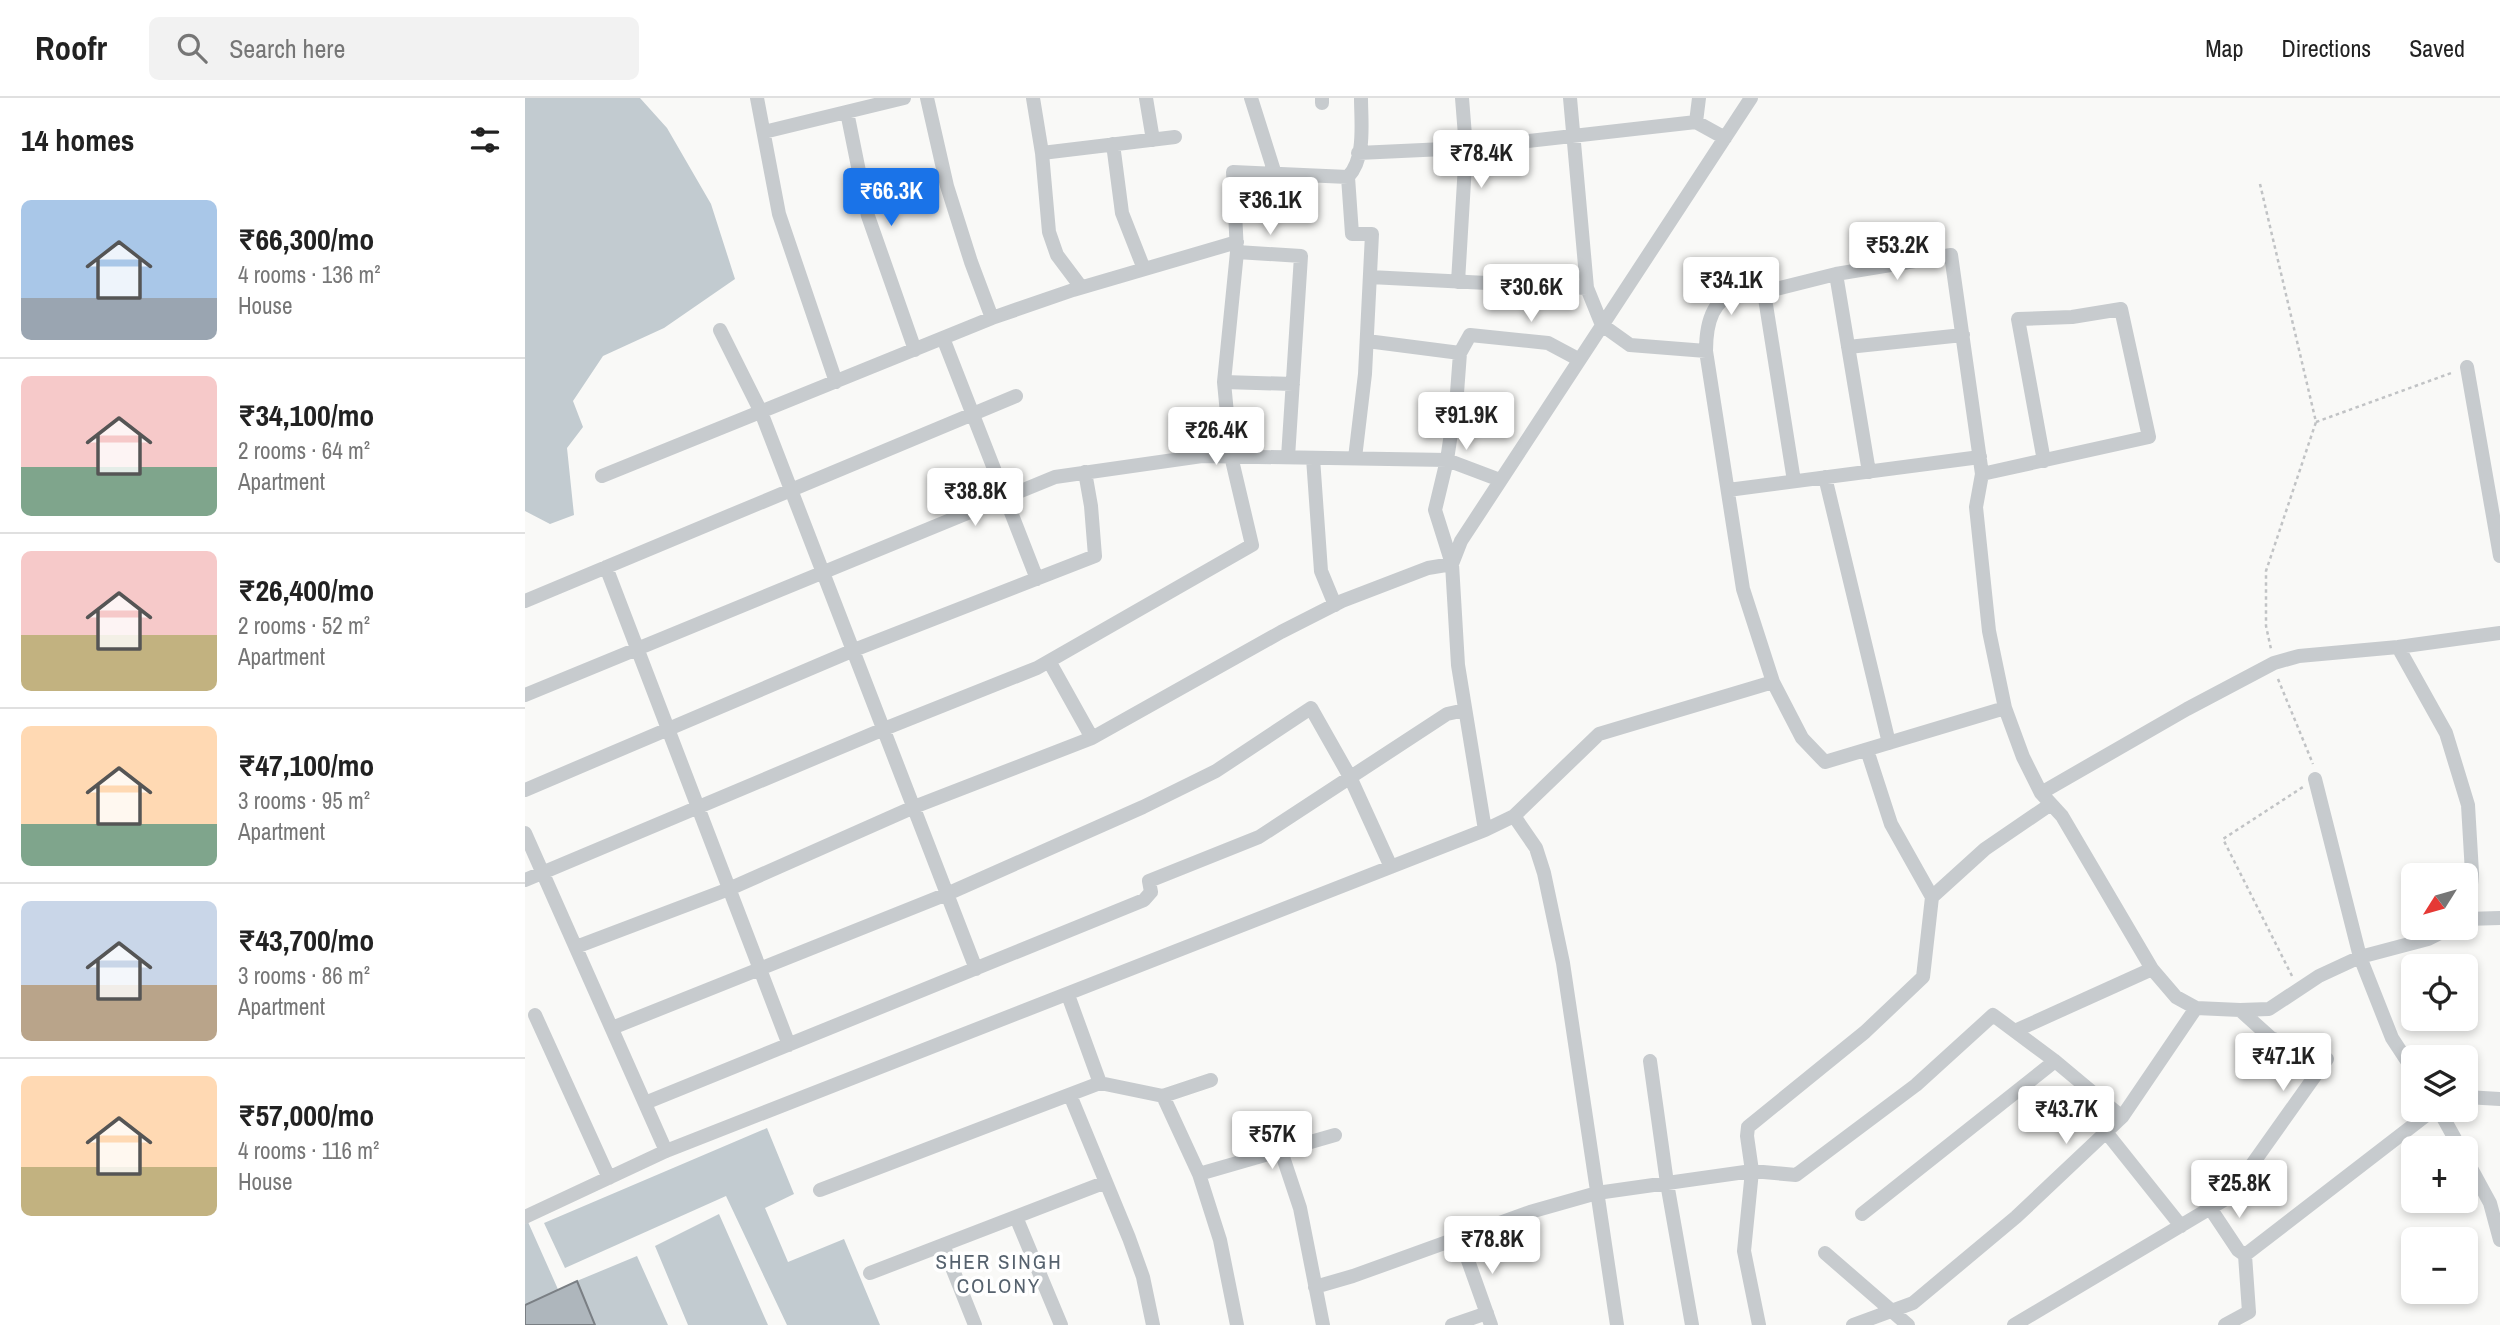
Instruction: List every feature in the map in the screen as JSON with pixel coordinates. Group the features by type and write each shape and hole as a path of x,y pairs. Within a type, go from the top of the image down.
{"street":[{"path":"757,98 779,214 836,382"},
{"path":"764,132 904,98"},
{"path":"927,98 947,186 992,318"},
{"path":"1034,98 1049,232 1057,255 1081,287"},
{"path":"1146,98 1153,140"},
{"path":"1251,98 1275,174"},
{"path":"525,880 884,729 1037,668 1252,545 1231,456 1224,382 1237,247 1233,172 1347,177 1354,170 1361,140 1361,98"},
{"path":"1458,282 1466,148 1462,98"},
{"path":"1570,98 1587,288 1602,325 1630,345 1706,351"},
{"path":"1696,122 1699,98"},
{"path":"1453,564 1461,541 1500,480 1751,98"},
{"path":"847,112 868,216 915,350"},
{"path":"1358,153 1466,148 1696,122 1725,138"},
{"path":"1042,153 1175,137"},
{"path":"1112,144 1122,213 1144,269"},
{"path":"1347,177 1352,234 1372,234 1365,374 1355,458"},
{"path":"602,477 992,318 1081,287 1237,247 1301,256 1288,457"},
{"path":"2005,708 1825,762 1802,738 1773,682 1743,589 1706,351 1706,328 1716,306 1733,294 1764,292 1836,274 1951,255 1982,474 1976,507 1989,631 2005,708 2023,757 2046,799 2062,816 2152,969 2176,997 2196,1008 2270,1009 2319,976 2360,957 2424,940"},
{"path":"1836,274 1869,472"},
{"path":"1370,277 1587,288"},
{"path":"1764,292 1794,481"},
{"path":"1982,474 2044,461 2150,437 2121,309 2071,317 2018,319 2044,461"},
{"path":"720,330 761,412 976,969"},
{"path":"1485,830 1458,666 1453,564 1435,510 1447,460 1460,353 1470,335 1548,343 1578,359"},
{"path":"1848,347 1963,335"},
{"path":"943,338 1037,579"},
{"path":"1367,341 1460,353"},
{"path":"2467,367 2500,556"},
{"path":"1224,382 1293,384"},
{"path":"525,601 1016,397"},
{"path":"525,695 1055,477 1202,456 1231,456 1447,460 1500,480"},
{"path":"1728,490 1980,457"},
{"path":"1313,458 1321,571 1335,605"},
{"path":"525,790 854,650 1095,556 1085,472"},
{"path":"1825,477 1889,743"},
{"path":"576,947 729,889 914,807 1092,738 1281,632 1335,605 1428,568 1453,564"},
{"path":"606,567 789,1045"},
{"path":"1932,897 2046,799 2187,709 2274,663 2299,656 2500,633"},
{"path":"2398,646 2446,733 2468,805 2471,863"},
{"path":"1049,661 1092,738"},
{"path":"525,1217 666,1151 1485,830 1514,816 1599,734 1773,682"},
{"path":"612,1028 947,894 1143,807 1216,771 1311,708 1350,777 1391,867"},
{"path":"645,1103 1144,900 1151,892 1149,881 1259,837 1447,714 1465,710"},
{"path":"1759,1325 1744,1251 1752,1171 1748,1127 1865,1032 1923,977 1932,897 1891,824 1867,750"},
{"path":"2315,779 2360,957 2392,1038 2401,1052"},
{"path":"1514,816 1536,848 1563,963 1617,1325"},
{"path":"525,833 666,1151"},
{"path":"2478,919 2500,918"},
{"path":"2015,1031 2152,969"},
{"path":"1067,995 1100,1083"},
{"path":"1853,1325 1913,1303 2016,1217 2122,1117 2196,1008"},
{"path":"2014,1325 2229,1198 2327,1059 2271,1038 2240,1010"},
{"path":"535,1015 609,1178"},
{"path":"1315,1287 1530,1212 1597,1193 1752,1171 1796,1175 1916,1085 1993,1015 2055,1061 2122,1117"},
{"path":"1650,1061 1667,1183 1692,1325"},
{"path":"1862,1214 2055,1061"},
{"path":"820,1190 1100,1083 1163,1096 1211,1080"},
{"path":"1070,1095 1143,1278 1153,1325"},
{"path":"1163,1096 1199,1174 1220,1240 1237,1325"},
{"path":"2478,1098 2500,1099"},
{"path":"2245,1255 2417,1122"},
{"path":"2106,1132 2181,1226"},
{"path":"1199,1174 1335,1135"},
{"path":"1281,1151 1300,1208 1323,1325"},
{"path":"2478,1177 2495,1203 2500,1240"},
{"path":"870,1273 1106,1182"},
{"path":"2210,1208 2238,1250 2245,1255"},
{"path":"1016,1217 1061,1325"},
{"path":"1452,1325 1489,1319 1460,1238"},
{"path":"943,1245 975,1325"},
{"path":"1825,1253 1908,1325"},
{"path":"2225,1325 2249,1312 2245,1255"}],"path":[{"path":"2260,184 2316,422 2266,571 2266,626 2280,688 2317,774 2315,779 2223,838 2299,990"},
{"path":"2316,422 2467,367"}],"shaded area":[{"path":"525,98 640,98 667,128 711,204 735,279 664,328 603,356 573,401 583,427 567,448 574,515 550,524 525,511"},
{"path":"767,1128 794,1194 765,1208 788,1262 844,1239 880,1325 787,1325 726,1196 565,1268 544,1223"},
{"path":"719,1214 768,1325 688,1325 655,1246"},
{"path":"528,1222 561,1296 525,1313 525,1224"},
{"path":"637,1256 668,1325 590,1325 572,1283"}],"building":[{"path":"577,1281 595,1325 525,1325 525,1305"}],"district":[{"name":"SHER SINGH COLONY","path":"999,1274"}]}
